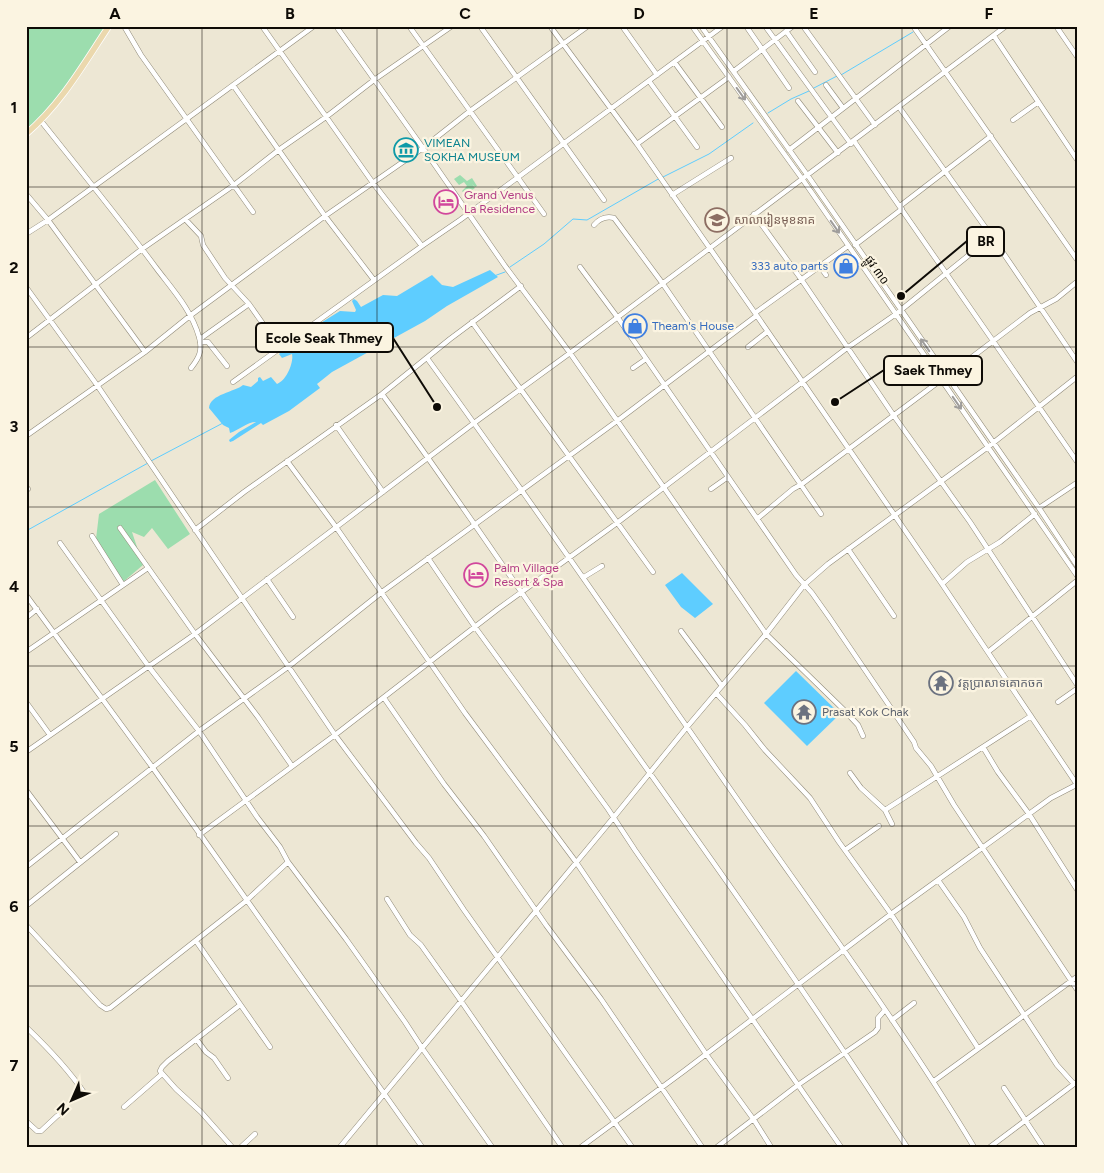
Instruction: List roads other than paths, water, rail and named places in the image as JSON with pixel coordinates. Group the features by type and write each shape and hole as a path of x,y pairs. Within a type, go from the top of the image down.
{"main road":[{"path":"26,134 41,121 68,89 109,26"}],"street":[{"path":"124,26 141,55 253,212"},
{"path":"262,26 373,184 422,246"},
{"path":"26,234 48,220 314,26"},
{"path":"336,26 468,214 570,353 768,636 844,710 858,725 863,736"},
{"path":"409,26 544,214"},
{"path":"26,338 142,250 234,185 374,80 452,26"},
{"path":"480,26 604,200"},
{"path":"550,26 637,144 942,584 1077,785 1066,789 1029,814 891,914 581,1147"},
{"path":"26,436 145,352 191,315 325,216 423,148 470,111 588,26"},
{"path":"622,26 657,76"},
{"name":"ផ្លូវ ៣០","path":"692,26 803,180 1078,578"},
{"name":"ផ្លូវ ៣០","path":"701,26 808,176 1078,567"},
{"path":"233,382 468,214 723,26"},
{"path":"746,26 789,88"},
{"path":"765,26 831,118 852,142 901,208 1078,463"},
{"path":"734,72 793,26"},
{"path":"803,26 875,125"},
{"path":"913,26 1078,261"},
{"path":"789,150 950,26"},
{"path":"26,752 102,698 149,668 195,634 1006,26"},
{"path":"1056,26 1078,58"},
{"path":"786,31 815,72"},
{"path":"994,36 1078,161"},
{"path":"675,63 722,128"},
{"path":"637,144 728,77"},
{"path":"649,81 697,147"},
{"path":"233,85 280,149 325,216 374,280"},
{"path":"826,85 843,108"},
{"path":"798,101 838,153"},
{"path":"1012,120 1038,103"},
{"path":"899,107 993,238 1078,364"},
{"path":"41,121 191,315 200,340 201,351 198,360 191,368"},
{"path":"855,245 991,136"},
{"path":"672,195 731,158"},
{"path":"26,194 48,220 145,352"},
{"path":"754,214 970,522 1078,687 1058,702"},
{"path":"594,224 599,219 614,218 664,284 821,514"},
{"path":"186,220 201,236 203,245 231,286 239,291 280,348"},
{"path":"200,835 384,698 475,627 617,523 847,348 896,314 993,238"},
{"path":"26,867 199,731 288,667 382,592 664,386 819,265 848,246"},
{"path":"819,265 826,275"},
{"path":"580,267 618,318 757,519 829,617 914,742 916,748 937,776 982,848 1078,991"},
{"path":"947,376 1039,308 1056,299 1078,281"},
{"path":"195,530 336,425 382,394 472,322 521,286"},
{"path":"26,287 97,385 335,735 429,858 632,1147"},
{"path":"200,340 249,304"},
{"path":"472,322 653,572"},
{"path":"748,347 767,332"},
{"path":"200,340 208,342 227,366"},
{"path":"427,358 570,557 844,950 934,1081 974,1147"},
{"path":"633,368 646,359"},
{"path":"340,1147 614,818 687,726 768,636 804,585 828,564 988,447 1078,376"},
{"path":"757,519 793,489 941,380"},
{"path":"382,394 475,523 585,683 650,772 798,984 846,1053 907,1147"},
{"path":"336,425 383,492"},
{"path":"287,461 336,527 523,794 576,862 771,1147"},
{"path":"712,489 728,477"},
{"path":"1039,508 1078,482"},
{"path":"942,584 967,562 987,548 1000,542 1035,514"},
{"path":"120,528 292,766"},
{"path":"92,536 123,584"},
{"path":"60,544 149,668 199,731 280,847 288,862 346,938 492,1147"},
{"path":"848,549 894,616"},
{"path":"428,558 475,627 614,818 841,1147"},
{"path":"584,577 602,566"},
{"path":"26,652 148,568"},
{"path":"988,652 1032,618 1078,578"},
{"path":"267,579 293,617"},
{"path":"26,595 153,768 422,1147"},
{"path":"26,618 37,609"},
{"path":"681,631 722,686"},
{"path":"716,693 765,750 810,798 891,914 978,1048"},
{"path":"384,698 444,784 484,836 601,999 702,1147"},
{"path":"26,702 50,735"},
{"path":"885,810 1031,716"},
{"path":"983,747 998,772 1029,814 1078,891"},
{"path":"850,773 861,788 885,810 892,824"},
{"path":"26,790 80,862"},
{"path":"845,850 879,826"},
{"path":"26,906 116,834"},
{"path":"26,925 100,1005 106,1009 112,1007 196,942 246,901 288,862"},
{"path":"938,880 1058,1065 1076,1082 990,1147"},
{"path":"386,899 410,935 421,945 461,1001 562,1147"},
{"path":"196,942 270,1047"},
{"path":"934,1081 1078,976"},
{"path":"892,1020 914,1003"},
{"path":"232,1147 202,1112 176,1090 160,1070 240,1005"},
{"path":"717,1147 798,1086 875,1032 878,1028 878,1018 885,1010"},
{"path":"26,1027 44,1043 76,1081 84,1094"},
{"path":"197,1040 206,1052 214,1058 228,1078"},
{"path":"124,1106 162,1074"},
{"path":"1004,1088 1043,1147"},
{"path":"26,1121 37,1131 41,1131 57,1116 66,1111"},
{"path":"241,1147 255,1134"}],"water":[{"path":"490,270 498,277 425,321 332,372 317,384 320,388 289,411 263,425 261,423 233,441 230,442 229,440 256,422 249,423 230,433 229,428 223,425 209,408 210,403 218,396 243,385 251,387 260,377 263,381 271,377 277,384 280,382 289,371 292,354 282,358 279,354 288,346 308,337 319,324 340,311 355,312 352,301 354,299 361,307 383,295 397,296 432,275 442,285 453,287"},
{"path":"682,573 713,604 695,618 681,607 665,585"},
{"path":"796,671 840,714 807,746 764,703"}],"waterway":[{"path":"841,75 913,32"},
{"path":"812,89 837,76"},
{"path":"768,113 809,91"},
{"path":"663,177 709,154 753,123"},
{"path":"510,267 544,244 573,219 587,220 660,178"},
{"path":"494,276 505,272"},
{"path":"151,461 223,423"},
{"path":"26,531 148,463"}],"place":[{"name":"VIMEAN SOKHA MUSEUM","path":"406,150"},
{"name":"Grand Venus La Residence","path":"446,202"},
{"name":"សាលារៀនមុខនាគ","path":"717,220"},
{"name":"333 auto parts","path":"846,266"},
{"name":"BR","path":"901,296"},
{"name":"Theam's House","path":"635,326"},
{"name":"Saek Thmey","path":"835,402"},
{"name":"Ecole Seak Thmey","path":"437,407"},
{"name":"Palm Village Resort & Spa","path":"476,575"},
{"name":"វត្តប្រាសាទគោកចក","path":"941,683"},
{"name":"Prasat Kok Chak","path":"804,712"}]}
